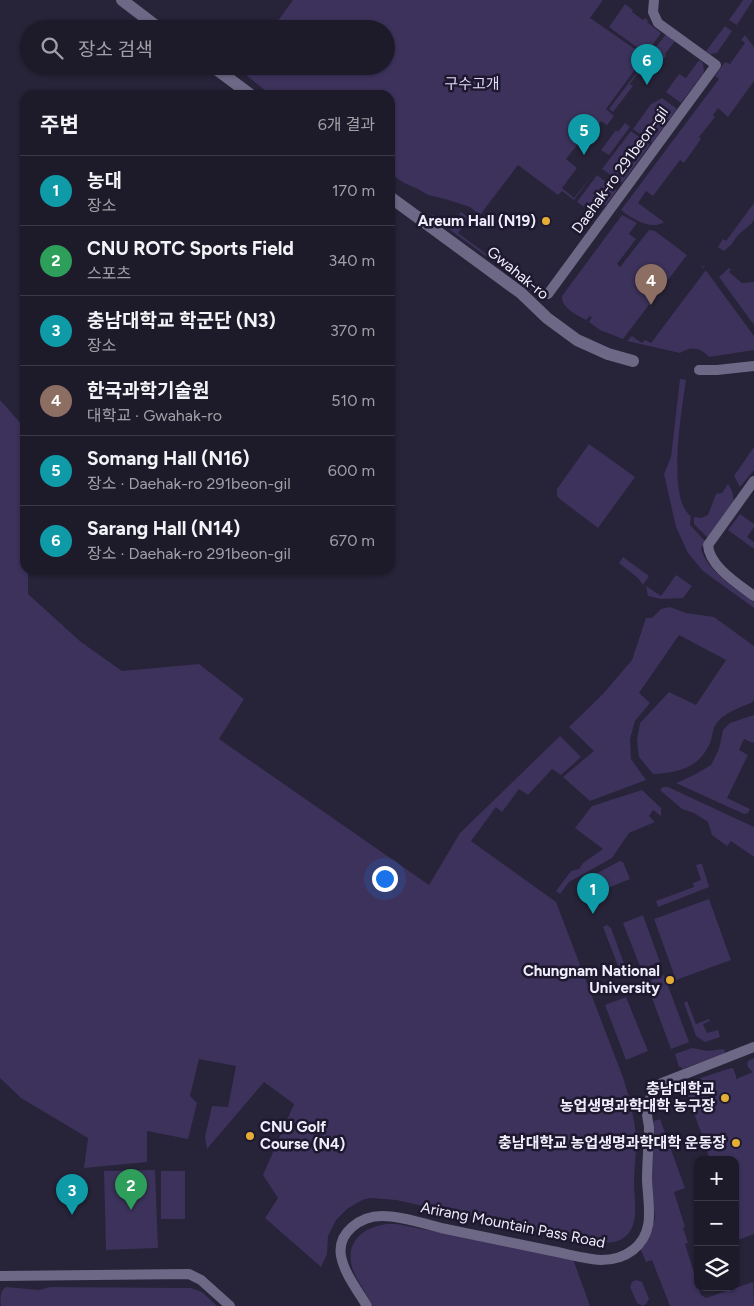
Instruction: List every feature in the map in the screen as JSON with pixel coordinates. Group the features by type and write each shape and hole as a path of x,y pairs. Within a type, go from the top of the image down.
{"street":[{"path":"122,0 148,20"},
{"name":"Daehak-ro 291beon-gil","path":"548,294 716,65 658,23 653,12 654,0"},
{"path":"224,75 244,90"},
{"name":"Gwahak-ro","path":"395,201 521,293 547,318 578,340 608,354 633,361"},
{"path":"699,370 754,366"},
{"path":"754,481 708,545 708,553 713,560 725,573 754,596"},
{"name":"Arirang Mountain Pass Road","path":"367,1306 345,1268 341,1250 343,1241 350,1229 359,1221 370,1217 398,1218 486,1238 601,1260 620,1257 635,1248 646,1234 650,1221 647,1180 649,1125 646,1111 654,1091 662,1083 754,1047"},
{"path":"0,1276 189,1274 201,1280 230,1306"}],"green space":[{"name":"구수고개","path":"293,0 603,0 590,18 645,56 606,109 614,116 607,125 601,121 581,148 577,145 566,159 577,168 562,188 574,198 594,173 574,200 562,191 558,195 518,165 480,215 470,207 428,195 395,177 395,90 265,90 246,75 395,75 395,20 279,20"},
{"path":"743,0 753,0 737,25 729,20"},
{"path":"625,4 643,20 645,18 648,20 647,22 661,33 646,54 609,27"},
{"path":"725,26 732,31 717,53 710,54 706,51"},
{"path":"666,34 675,41 665,54 666,56 649,78 639,71 630,84 633,86 613,112 609,109"},
{"path":"745,35 754,47 754,81 728,117 718,108 713,115 715,117 699,137 701,139 684,163 680,160 653,196 646,191 638,203 664,222 653,225 630,217 621,210 719,79 715,76 725,62 730,64 745,43 741,40"},
{"path":"699,60 703,63 704,72 681,103 666,92 679,74 686,78"},
{"path":"662,98 677,109 652,143 633,129 651,104"},
{"path":"625,123 630,127 609,155 601,150 616,130 618,132"},
{"path":"631,131 650,145 622,183 602,169"},
{"path":"597,175 617,190 606,205 587,209 577,202"},
{"path":"754,203 754,219 752,223 724,251 718,247 723,239 726,241"},
{"path":"461,212 469,218 458,233 538,294 431,216 432,214 452,229 462,217 459,214"},
{"path":"622,215 637,223 629,234 636,239 617,264 620,267 649,230 655,231 687,255 623,339 600,330 589,322 592,317 590,316 586,320 570,311 562,300 562,296"},
{"path":"729,268 731,269 729,272 742,283 754,282 754,325 719,277"},
{"path":"706,270 754,336 754,350 709,357 699,349 688,349 680,353 627,341 632,336 642,343 645,340 651,343"},
{"path":"680,379 686,380 679,431 677,473 683,506 691,516 690,525 706,542 701,548 703,556 715,571 739,592 754,602 754,608 703,571 688,553 676,527 664,474 671,457"},
{"path":"0,400 20,422 20,575 28,575 28,594 81,642 122,671 199,664 244,699 219,739 429,885 460,833 560,736 581,757 561,775 552,769 528,795 519,789 502,812 496,807 471,841 556,902 624,1080 634,1120 636,1144 634,1221 628,1234 618,1241 609,1243 588,1242 396,1200 370,1198 362,1200 347,1209 336,1220 328,1236 327,1254 321,1267 265,1218 278,1198 263,1175 294,1104 264,1082 207,1149 205,1137 212,1106 228,1107 236,1066 199,1059 190,1096 197,1103 188,1139 147,1131 147,1162 84,1168 88,1138 21,1098 0,1078"},
{"path":"589,444 635,477 598,528 557,496 557,489"},
{"path":"754,447 754,470 740,487 734,476"},
{"path":"728,484 732,491 734,502 708,538 694,524 694,517 701,518 708,515 716,494 722,493"},
{"path":"740,514 754,524 747,537 754,542 754,549 728,530"},
{"path":"623,557 649,576 643,585 638,578 619,563"},
{"path":"676,575 692,586 683,598 661,599 648,596 646,586 661,596"},
{"path":"670,607 686,613 714,617 754,646 754,700 730,712 716,723 711,741 694,764 671,772 653,774 639,757 637,740 640,723 669,692 696,705 726,660 679,635 639,693 650,703 635,721 630,739 631,759 646,780 590,801 563,777 594,751 569,727 602,695 632,660 646,618 652,618 661,609"},
{"path":"754,715 754,741 753,743 744,739 739,750 748,755 727,798 750,809 748,813 744,814 676,783 711,765 719,749 723,730 730,723"},
{"path":"663,787 668,787 754,827 754,857 731,841 727,846 712,835 708,822 694,813 682,809 660,790"},
{"path":"642,790 661,808 661,816 653,810 649,816 655,822 629,833 612,858 569,882 560,894 556,891 571,871 579,869 583,863 603,849 575,828 592,806"},
{"path":"620,861 623,862 630,879 608,888 603,876 588,881 588,878"},
{"path":"702,864 709,887 658,907 656,901 694,887 693,883 701,880 696,865"},
{"path":"709,899 731,960 676,980 654,919"},
{"path":"643,915 660,962 641,969 623,923"},
{"path":"607,925 611,928 626,969 620,971 603,927"},
{"path":"664,975 689,1042 671,1049 646,982"},
{"path":"626,997 648,1051 626,1060 605,1005"},
{"path":"687,1001 696,1024 709,1019 710,1021 703,1024 707,1033 718,1030 720,1037 705,1042 696,1036 684,1003"},
{"path":"692,1048 708,1051 724,1049 725,1052 682,1069 679,1067 675,1054"},
{"name":"충남대학교 농업생명과학대학 운동장","path":"754,1058 754,1234 739,1240 739,1156 709,1156 707,1151 719,1146 714,1135 704,1140 683,1085 731,1068 733,1068 736,1079 753,1072 748,1067 748,1061"},
{"path":"660,1119 685,1188 674,1192 685,1227 683,1228 688,1243 685,1244 694,1273 694,1291 700,1291 701,1295 706,1298 727,1291 739,1291 739,1287 753,1282 754,1306 670,1306 652,1260 646,1262 640,1248 652,1228 655,1218 651,1181 654,1121"},
{"path":"155,1170 158,1248 106,1250 104,1171"},
{"path":"161,1171 185,1171 185,1219 161,1219"},
{"path":"387,1224 397,1224 573,1259 590,1306 373,1306 352,1267 351,1250 358,1237 364,1232"},
{"path":"636,1280 642,1282 649,1299 643,1306 637,1303 630,1287 632,1282"},
{"path":"6,1287 39,1290 50,1287 191,1288 202,1292 217,1306 1,1306 2,1292"}],"place":[{"name":"Sarang Hall (N14)","path":"647,85"},
{"name":"Somang Hall (N16)","path":"584,155"},
{"name":"Areum Hall (N19)","path":"546,221"},
{"name":"한국과학기술원","path":"651,305"},
{"name":"농대","path":"593,914"},
{"name":"Chungnam National University","path":"670,980"},
{"name":"충남대학교 농업생명과학대학 농구장","path":"725,1098"},
{"name":"CNU Golf Course (N4)","path":"250,1136"},
{"name":"충남대학교 농업생명과학대학 운동장","path":"736,1143"},
{"name":"CNU ROTC Sports Field","path":"131,1210"},
{"name":"충남대학교 학군단 (N3)","path":"72,1215"}]}
